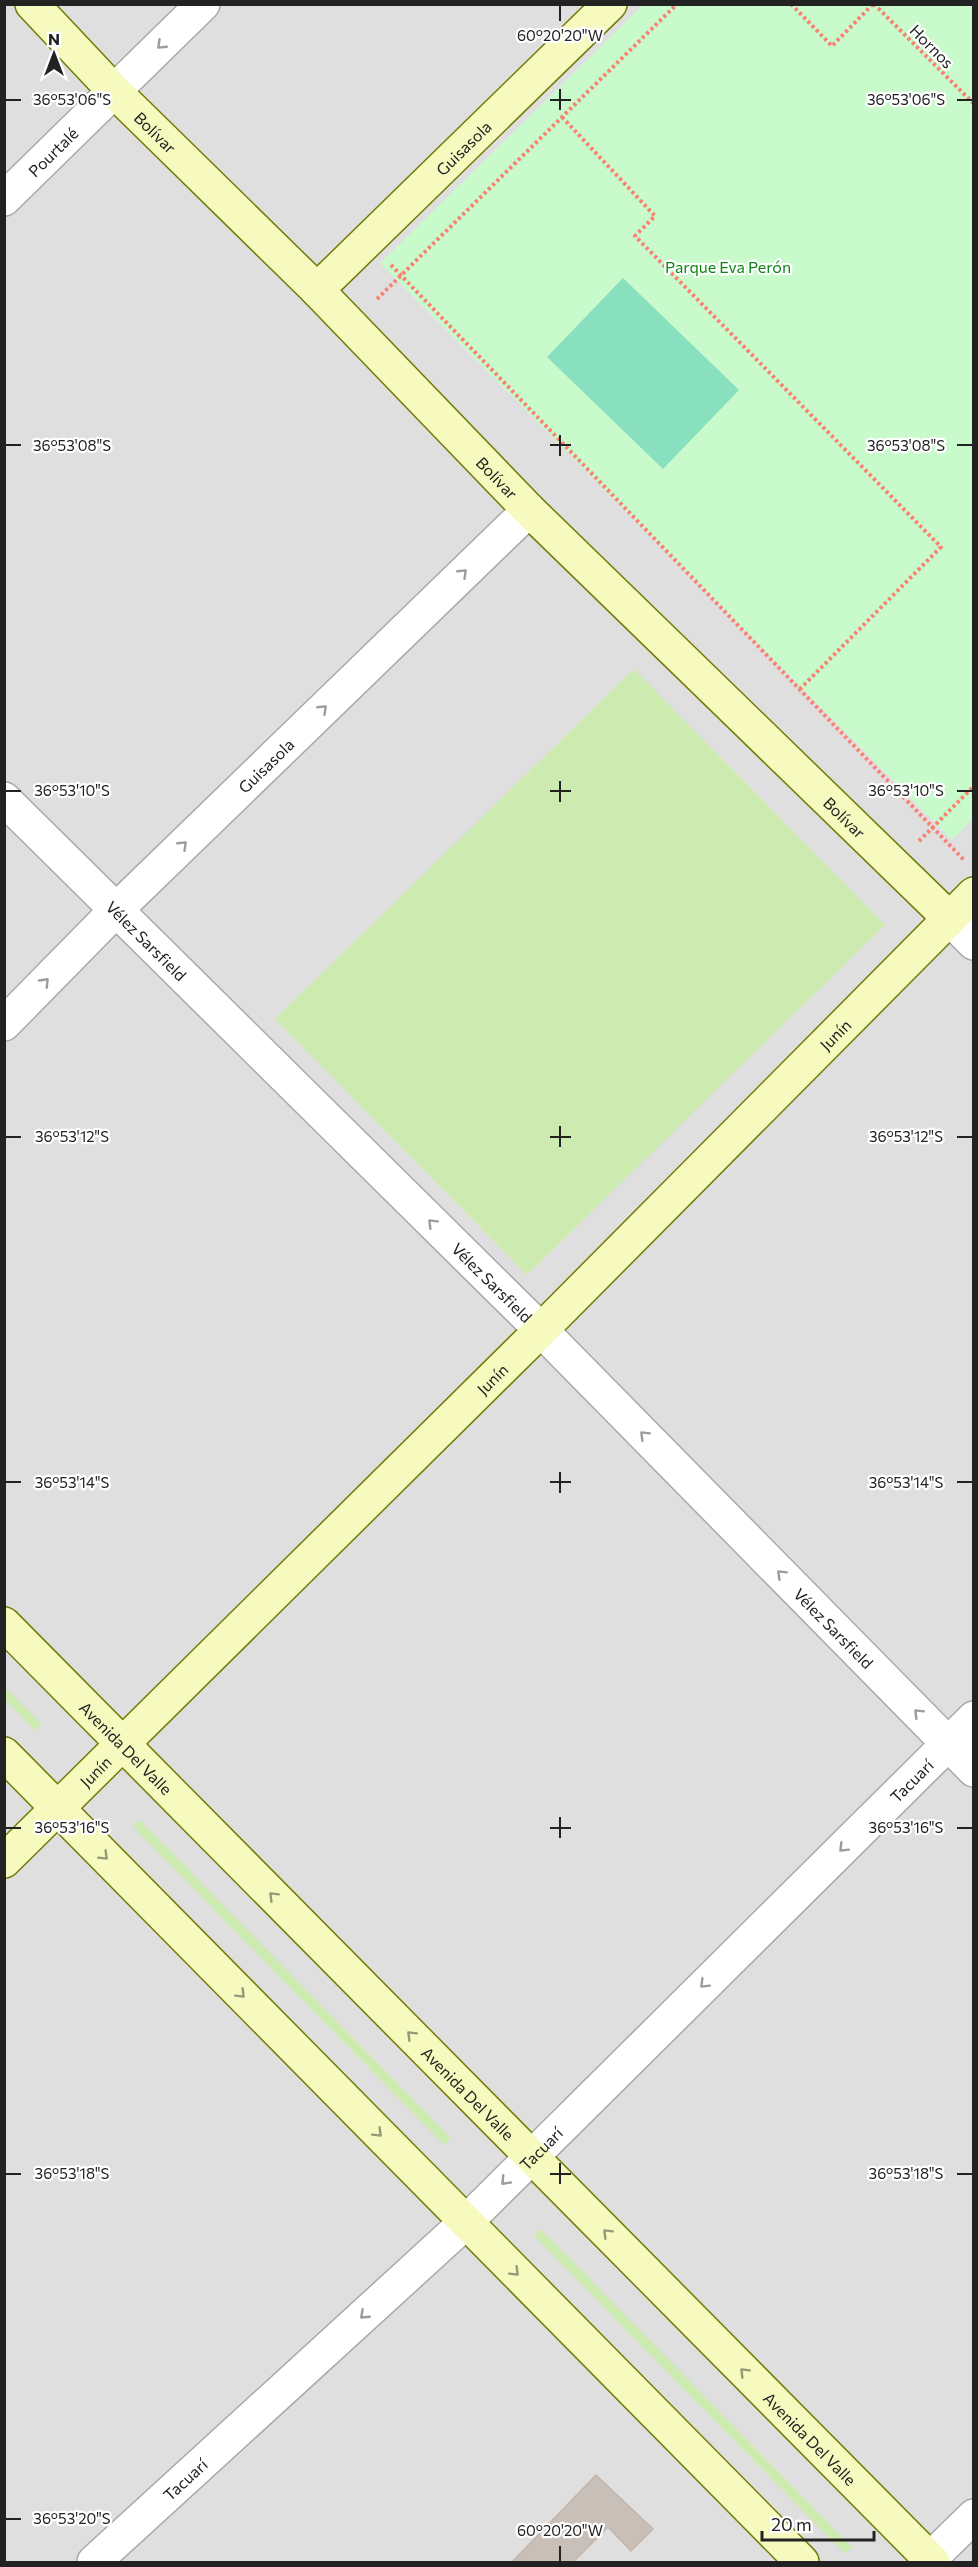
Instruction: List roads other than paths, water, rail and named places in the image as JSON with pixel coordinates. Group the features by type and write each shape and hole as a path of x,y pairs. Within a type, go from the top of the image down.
{"street":[{"name":"Bolívar","path":"32,4 114,91 317,290 529,510 974,943"},
{"name":"Pourtalé","path":"4,199 202,4"},
{"name":"Guisasola","path":"317,290 610,4"},
{"name":"Guisasola","path":"4,1024 116,910 529,510"},
{"name":"Vélez Sarsfield","path":"4,800 541,1330 974,1770"},
{"name":"Junín","path":"4,1861 541,1330 974,894"},
{"name":"Avenida Del Valle","path":"4,1624 930,2562"},
{"name":"Tacuarí","path":"94,2562 466,2222 530,2155 974,1718"},
{"path":"4,1754 802,2562"},
{"path":"930,2562 974,2516"}],"park label":[{"name":"Parque Eva Perón","path":"728,266"}]}
